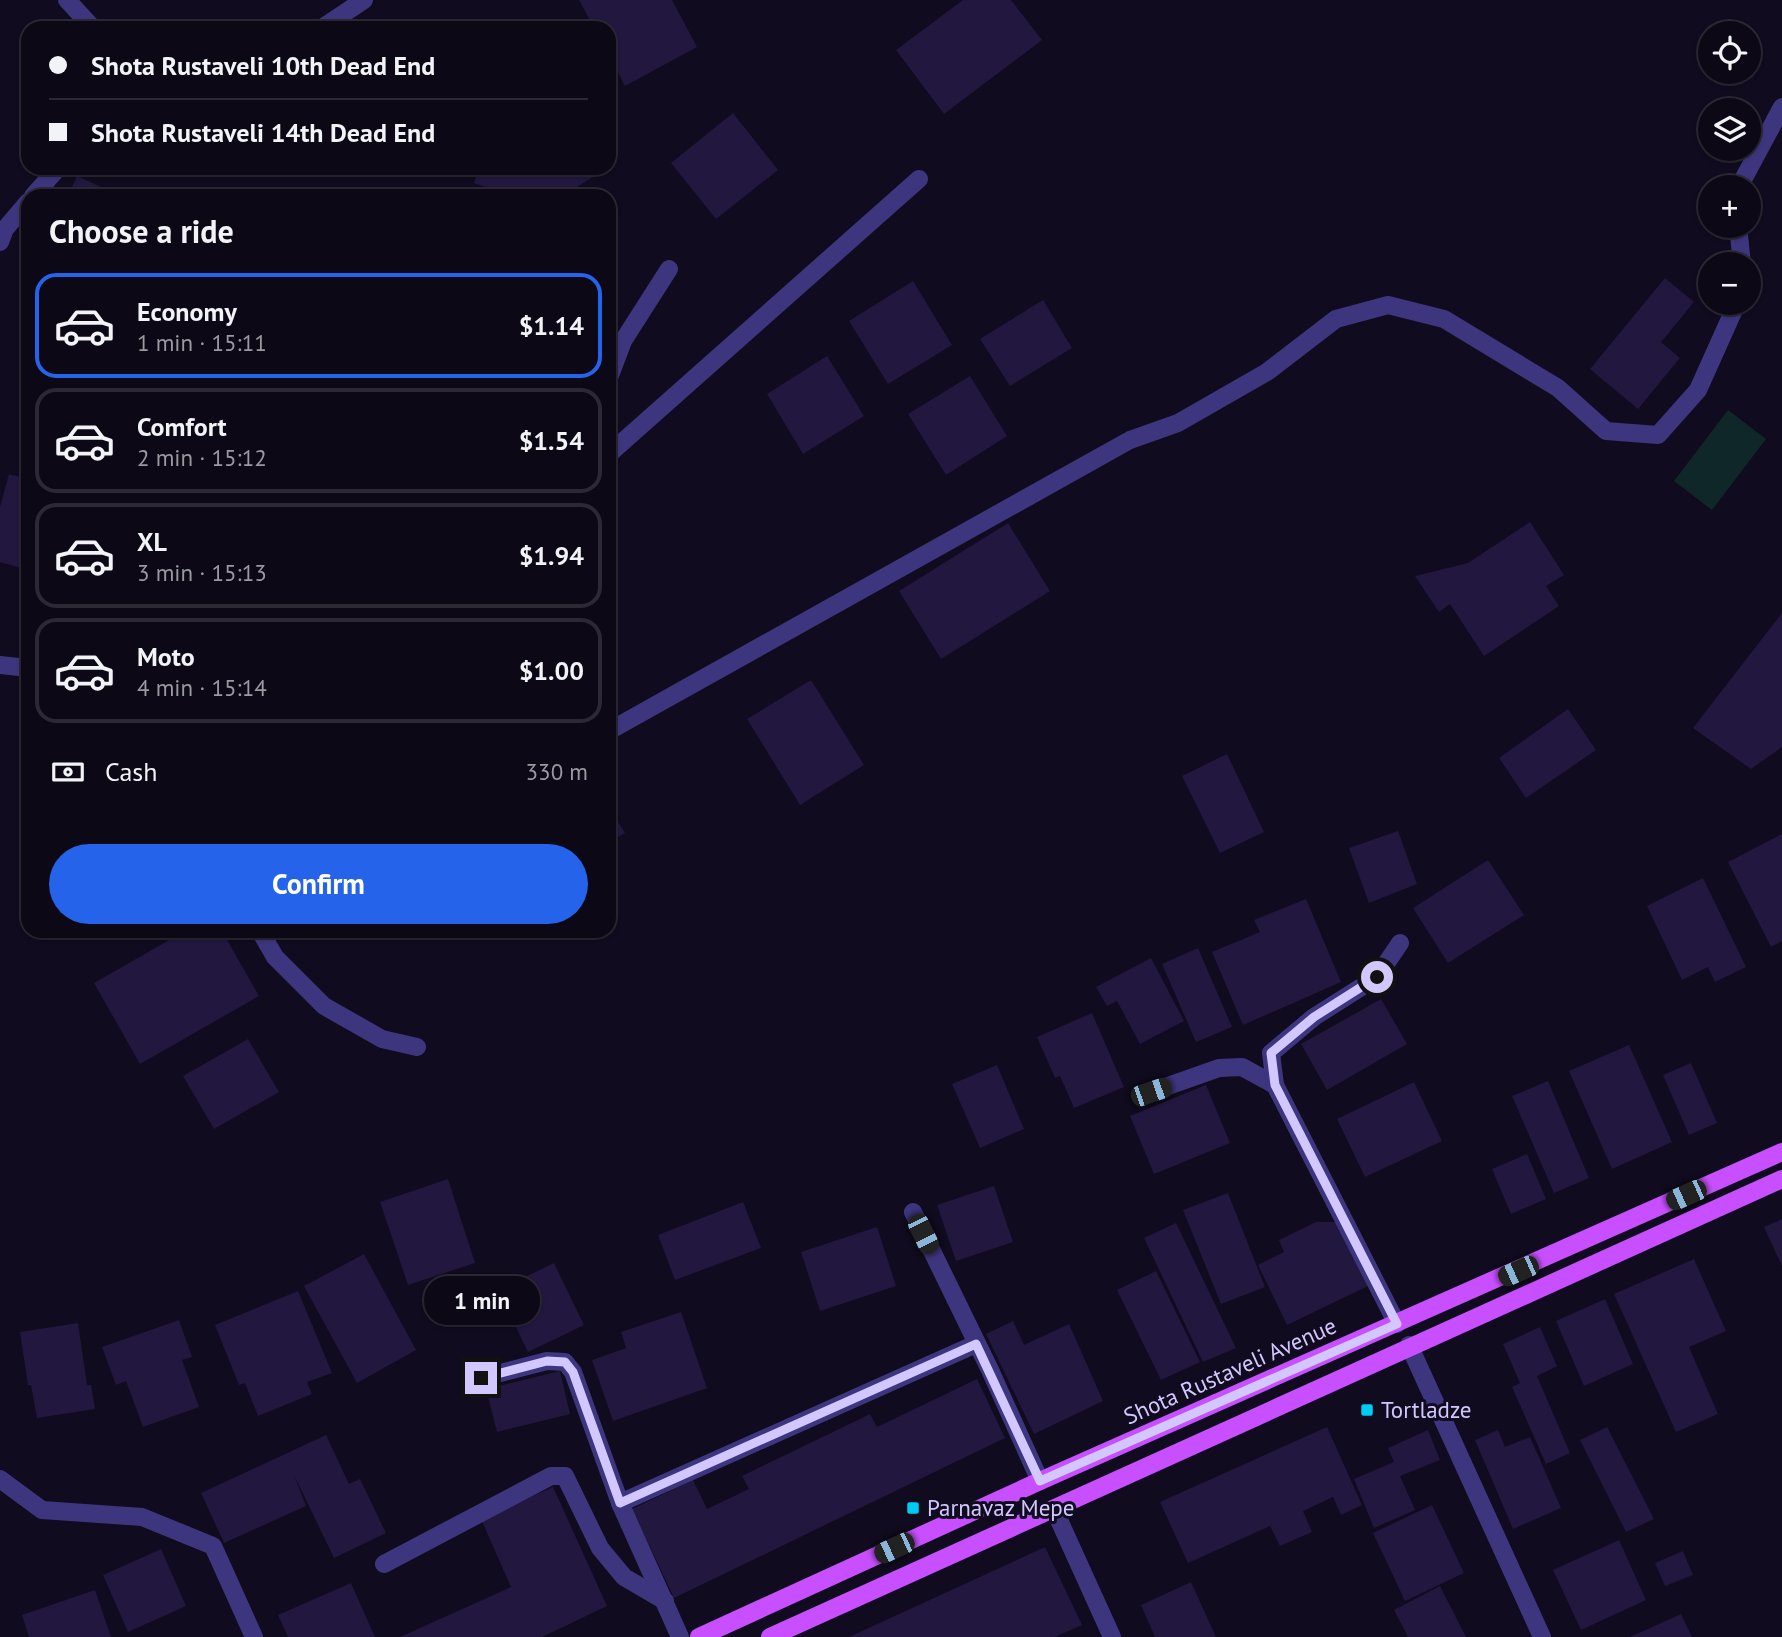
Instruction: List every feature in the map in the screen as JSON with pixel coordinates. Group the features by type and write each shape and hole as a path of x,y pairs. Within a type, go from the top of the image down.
{"main road":[{"name":"Shota Rustaveli Avenue","path":"699,1637 1040,1481 1782,1152"},
{"path":"770,1637 1409,1345 1782,1179"}],"street":[{"path":"67,0 86,21"},
{"path":"332,21 364,0"},
{"path":"1745,175 1782,107"},
{"path":"39,189 52,175"},
{"path":"616,448 919,179"},
{"path":"0,242 5,229 21,210"},
{"path":"616,360 623,341 669,269"},
{"path":"616,727 1130,440 1178,423 1267,372 1336,319 1388,304 1444,319 1558,388 1606,430 1658,435 1698,390 1732,315"},
{"path":"0,665 21,667"},
{"path":"264,938 275,957 324,1006 382,1039 417,1047"},
{"path":"1397,1324 1275,1085 1271,1053 1314,1017 1377,977 1401,943"},
{"path":"1151,1092 1219,1068 1242,1067 1275,1085"},
{"path":"913,1212 1040,1481"},
{"path":"620,1503 976,1344"},
{"path":"1409,1345 1542,1637"},
{"path":"481,1378 547,1361 565,1362 573,1372 620,1503 680,1637"},
{"path":"384,1564 551,1476 565,1476 600,1548 624,1577 664,1601"},
{"path":"0,1479 42,1510 142,1517 213,1546 254,1637"},
{"path":"1054,1509 1112,1637"}],"green space":[{"path":"1728,410 1766,439 1712,510 1674,481"}],"building":[{"path":"579,0 672,0 697,47 625,86 616,69 616,21 590,21"},
{"path":"963,0 1011,0 1042,40 944,114 896,50"},
{"path":"733,113 778,170 716,219 671,163"},
{"path":"477,175 596,175 574,189 491,189 474,183"},
{"path":"77,176 106,189 71,189"},
{"path":"1665,278 1694,302 1661,342 1680,358 1638,409 1590,369"},
{"path":"913,281 952,345 888,384 849,321"},
{"path":"1043,300 1072,348 1010,386 980,339"},
{"path":"827,356 864,416 803,454 767,394"},
{"path":"970,376 1007,436 946,475 908,414"},
{"path":"9,474 21,477 21,568 0,562 0,507"},
{"path":"1530,522 1564,575 1546,586 1559,606 1484,656 1450,604 1439,612 1415,576 1468,563"},
{"path":"1008,523 1050,591 941,659 899,591"},
{"path":"1782,613 1782,747 1751,769 1693,728"},
{"path":"811,680 864,765 800,805 747,719"},
{"path":"1568,709 1596,750 1526,798 1499,758"},
{"path":"1227,754 1264,832 1220,853 1182,776"},
{"path":"616,819 625,833 616,839"},
{"path":"1398,831 1417,884 1369,903 1349,848"},
{"path":"1782,834 1782,941 1771,947 1728,862"},
{"path":"1488,860 1524,915 1448,963 1413,908"},
{"path":"1703,878 1746,967 1715,982 1708,967 1682,980 1647,906"},
{"path":"1306,899 1341,982 1243,1025 1212,952 1260,932 1254,920"},
{"path":"173,938 226,938 259,996 140,1064 94,983"},
{"path":"1198,948 1232,1027 1196,1042 1162,964"},
{"path":"1151,958 1184,1021 1140,1044 1117,1001 1107,1006 1096,987"},
{"path":"1381,999 1407,1044 1327,1090 1301,1044"},
{"path":"1092,1013 1124,1087 1074,1108 1060,1076 1055,1078 1037,1037"},
{"path":"248,1039 279,1092 214,1129 183,1076"},
{"path":"1629,1045 1672,1142 1612,1169 1569,1071"},
{"path":"1691,1063 1717,1123 1689,1135 1663,1075"},
{"path":"997,1065 1024,1129 980,1148 952,1084"},
{"path":"1548,1081 1589,1178 1554,1193 1512,1096"},
{"path":"1414,1082 1442,1141 1365,1177 1337,1119"},
{"path":"1206,1085 1230,1143 1154,1174 1130,1116"},
{"path":"1527,1154 1546,1199 1511,1214 1492,1169"},
{"path":"448,1179 475,1263 408,1285 380,1202"},
{"path":"994,1186 1013,1242 956,1261 937,1205"},
{"path":"1228,1193 1265,1287 1221,1304 1183,1210"},
{"path":"743,1202 761,1248 675,1280 658,1235"},
{"path":"1782,1219 1782,1266 1764,1227"},
{"path":"1316,1222 1336,1222 1368,1286 1287,1325 1258,1265 1284,1252 1279,1240"},
{"path":"1176,1223 1236,1348 1203,1362 1144,1238"},
{"path":"877,1227 896,1286 820,1311 801,1252"},
{"path":"364,1254 416,1350 357,1383 304,1286"},
{"path":"1694,1259 1726,1331 1689,1347 1718,1414 1676,1432 1614,1294"},
{"path":"554,1263 584,1325 528,1352 498,1290"},
{"path":"1156,1271 1200,1362 1161,1380 1117,1290"},
{"path":"298,1291 332,1373 307,1382 312,1394 258,1416 245,1383 239,1385 215,1325"},
{"path":"1605,1299 1633,1364 1584,1386 1556,1321"},
{"path":"681,1312 707,1388 613,1421 592,1360 626,1348 621,1332"},
{"path":"179,1320 192,1357 182,1360 199,1407 143,1427 126,1381 116,1385 102,1347"},
{"path":"1013,1321 1024,1345 1069,1324 1103,1401 1034,1434 986,1334"},
{"path":"78,1323 87,1385 91,1385 95,1409 37,1418 31,1385 28,1385 20,1332"},
{"path":"1540,1327 1557,1366 1537,1376 1570,1453 1546,1464 1512,1387 1520,1383 1503,1344"},
{"path":"560,1371 570,1414 497,1432 486,1389"},
{"path":"977,1379 1005,1438 674,1598 632,1509 693,1480 707,1509 749,1489 742,1476 870,1414 877,1427"},
{"path":"1327,1427 1362,1505 1341,1515 1333,1497 1303,1511 1312,1532 1280,1546 1270,1526 1188,1563 1160,1502"},
{"path":"1607,1427 1654,1519 1626,1532 1580,1440"},
{"path":"1428,1430 1440,1460 1400,1476 1415,1510 1374,1528 1354,1479 1394,1462 1388,1448"},
{"path":"1498,1430 1505,1447 1530,1437 1561,1508 1513,1529 1475,1440"},
{"path":"326,1435 349,1484 360,1479 386,1533 334,1558 294,1475 306,1506 224,1543 201,1493"},
{"path":"553,1487 607,1606 542,1637 400,1637 511,1587 481,1519"},
{"path":"1432,1505 1464,1573 1405,1601 1373,1533"},
{"path":"1619,1540 1646,1600 1581,1630 1553,1570"},
{"path":"1045,1547 1082,1625 1055,1637 849,1637"},
{"path":"161,1549 186,1606 128,1632 103,1575"},
{"path":"1683,1551 1693,1575 1665,1586 1655,1563"},
{"path":"1191,1582 1216,1637 1155,1637 1141,1605"},
{"path":"351,1583 375,1637 288,1637 278,1615"},
{"path":"1440,1586 1466,1637 1408,1637 1394,1610"},
{"path":"95,1590 111,1637 29,1637 22,1615"},
{"path":"1681,1614 1692,1637 1630,1637"}],"place":[{"name":"Tortladze","path":"1367,1410"},
{"name":"Parnavaz Mepe","path":"913,1508"}],"route":[{"path":"481,1378 547,1361 565,1362 573,1372 620,1503 976,1344 1040,1481 1397,1324 1275,1085 1271,1053 1314,1017 1377,977"}]}
